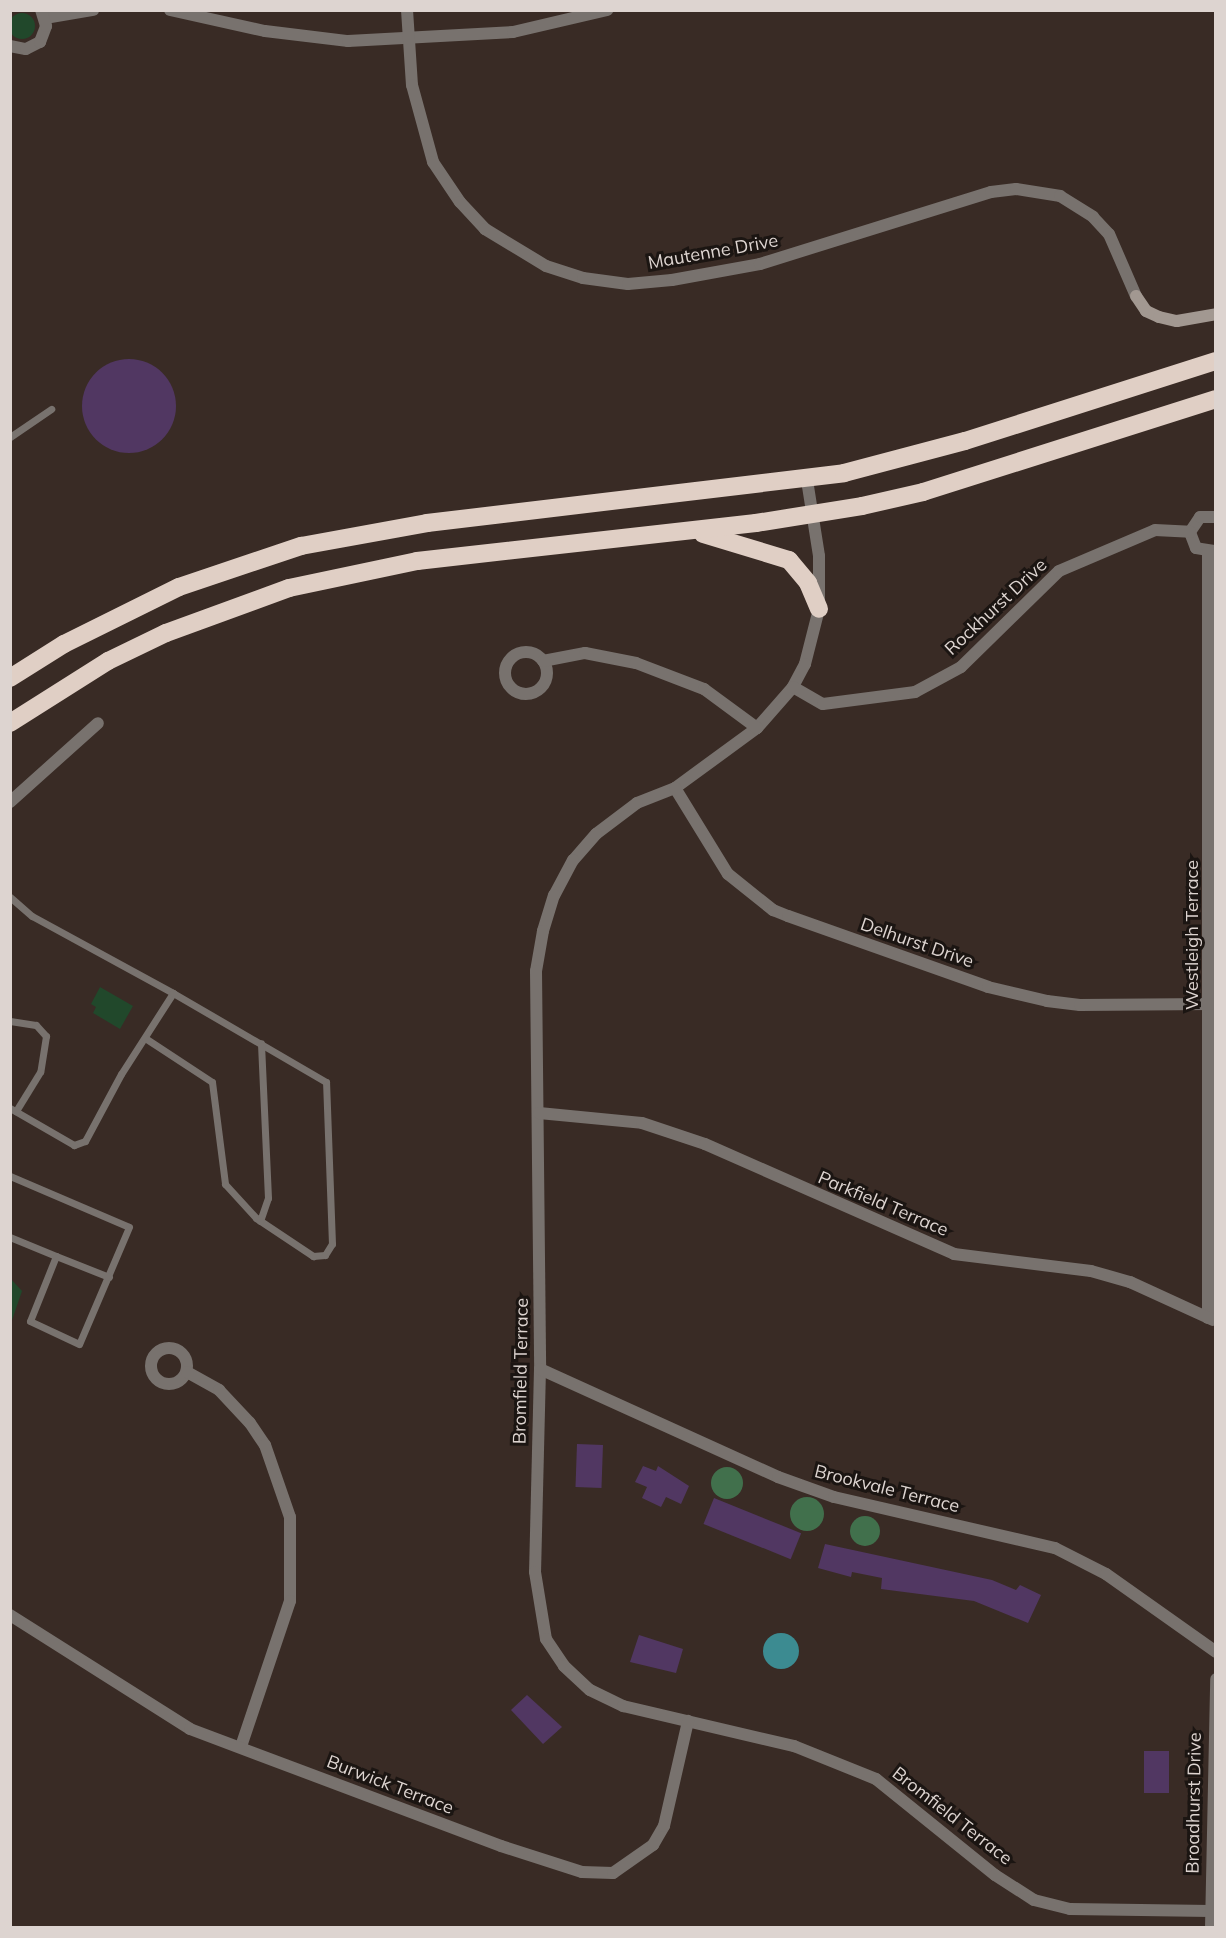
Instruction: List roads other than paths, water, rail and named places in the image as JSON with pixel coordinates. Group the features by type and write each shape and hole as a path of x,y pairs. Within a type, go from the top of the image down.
{"highway":[{"path":"10,678 64,644 159,596 300,546 427,523 807,480 917,455 1215,361"},
{"path":"10,723 108,661 156,638 289,588 417,561 814,516 923,492 1215,399"},
{"path":"690,531 789,560 808,583 819,609"}],"street":[{"path":"10,46 26,49 40,42 43,14 93,10"},
{"path":"170,10 296,36 348,41 513,32 607,10"},
{"name":"Mautenne Drive","path":"407,10 412,85 433,162 460,202 485,229 546,266 583,278 628,284 672,280 760,264 991,192 1016,189 1060,196 1093,217 1109,234 1136,296 1146,311 1177,321 1215,314"},
{"name":"Bromfield Terrace","path":"807,480 814,516 819,609 805,663 793,687 757,728 675,788 637,803 596,834 573,860 554,895 536,971 540,1370 535,1572 546,1639 564,1666 590,1690 623,1706 794,1746 876,1779 995,1875 1034,1900 1070,1909 1211,1911"},
{"path":"1212,552 1196,548 1190,532 1200,517 1215,517"},
{"name":"Rockhurst Drive","path":"793,687 823,704 915,692 961,667 1059,571 1155,530 1190,532"},
{"name":"Westleigh Terrace","path":"1212,552 1210,1004 1212,1320"},
{"path":"543,661 585,652 636,663 704,689 757,728"},
{"path":"10,802 98,723"},
{"name":"Delhurst Drive","path":"675,788 728,874 772,910 988,987 1047,1001 1210,1004"},
{"name":"Parkfield Terrace","path":"539,1113 642,1123 705,1144 954,1254 1091,1271 1130,1282 1212,1320"},
{"name":"Brookvale Terrace","path":"540,1370 778,1477 834,1497 1055,1548 1106,1574 1215,1652"},
{"path":"187,1372 219,1390 250,1423 268,1453 290,1517 290,1601 241,1748"},
{"name":"Burwick Terrace","path":"10,1615 190,1729 501,1846 582,1872 613,1873 637,1860 664,1826 688,1721"},
{"name":"Broadhurst Drive","path":"1211,1928 1215,1679"}],"lane":[{"path":"10,437 51,409"},
{"path":"10,897 32,916 173,993 326,1082 332,1244 325,1255 313,1256 260,1221 225,1184 212,1083 145,1038"},
{"path":"10,1021 36,1025 46,1036 40,1072 13,1109 74,1145 85,1141 173,993"},
{"path":"260,1221 268,1198 261,1043"},
{"path":"10,1176 129,1227 80,1344 30,1322 56,1256"},
{"path":"10,1237 109,1276"}],"water":[{"path":"781,1633 794,1638 799,1651 794,1664 781,1669 768,1664 763,1651 768,1638"}]}
